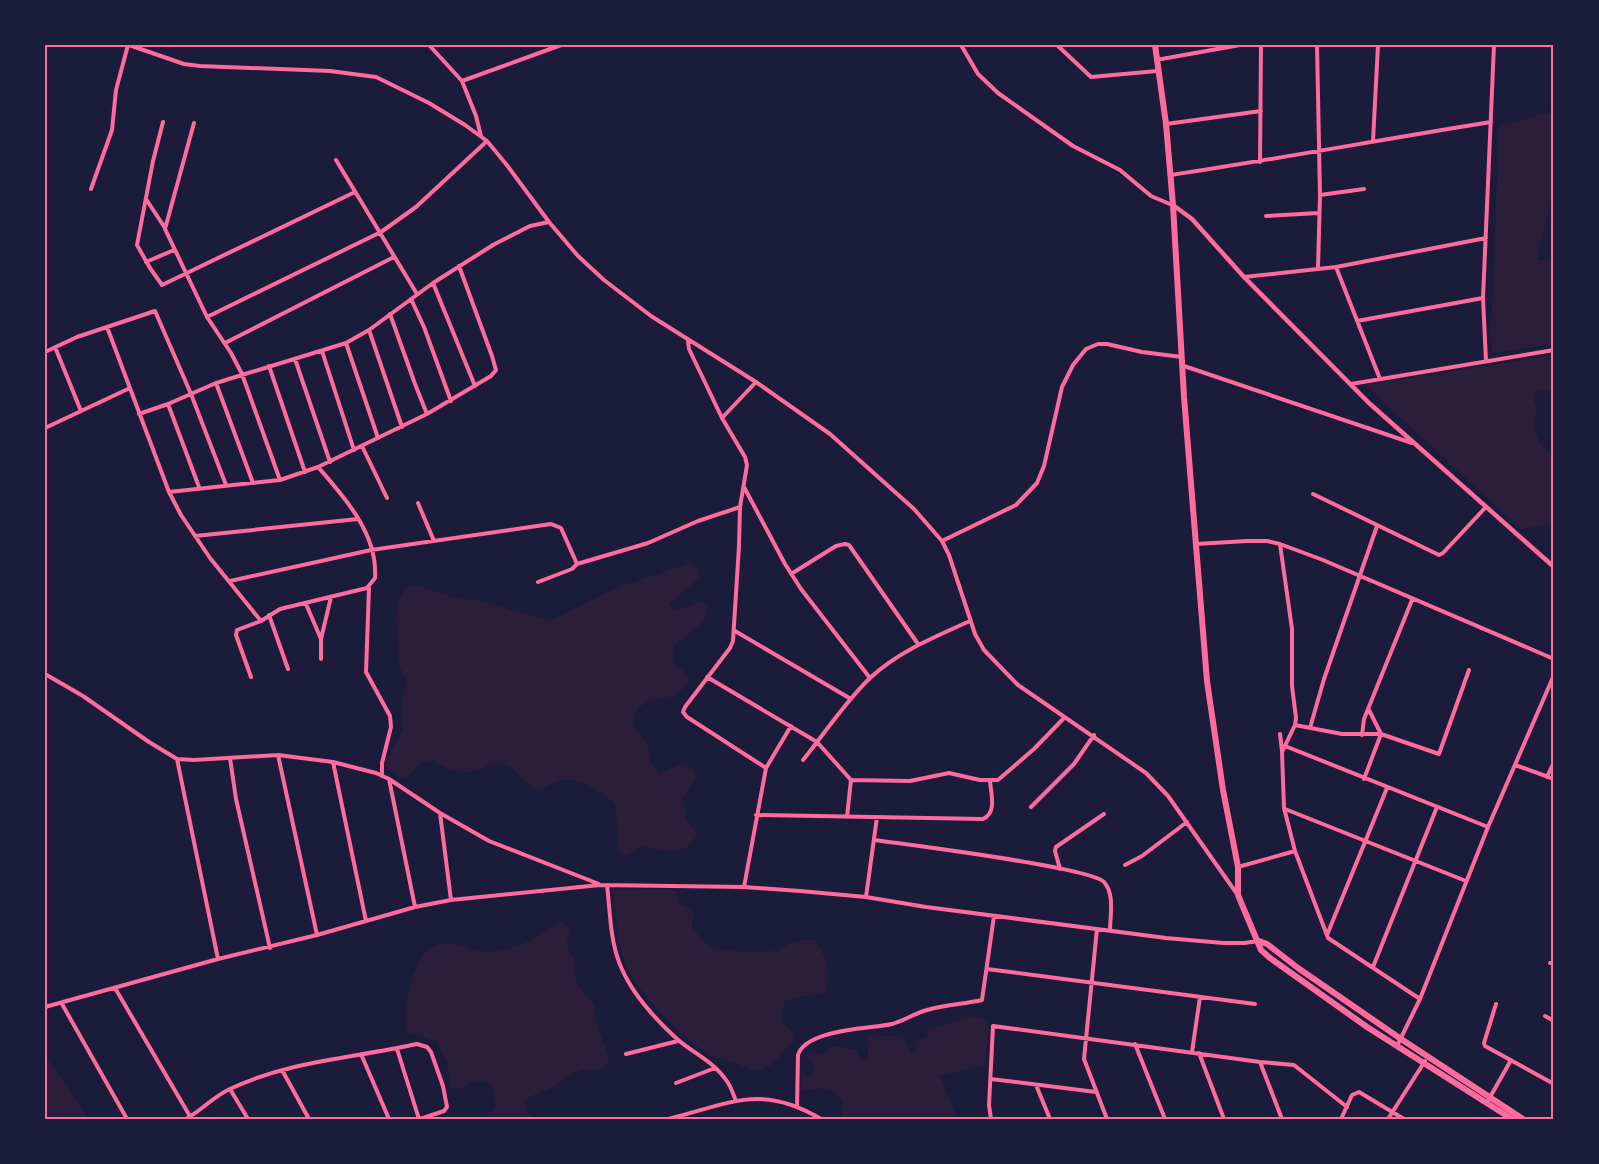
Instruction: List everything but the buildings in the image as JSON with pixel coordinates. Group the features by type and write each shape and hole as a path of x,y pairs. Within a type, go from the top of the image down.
{"main road":[{"path":"1155,45 1166,124 1173,205 1195,544 1213,726 1238,867 1238,895 1261,950 1342,998 1428,1056 1511,1117 1523,1119"},
{"path":"1295,971 1337,1006 1396,1046 1488,1100"},
{"path":"1337,1006 1342,998"}],"street":[{"path":"91,189 112,130 116,90 129,45 184,64 330,71 376,77 429,103 487,141 549,222 578,256 604,280 651,316 756,382 830,434 914,509 942,541 949,555 970,621 984,650 1018,685 1094,735 1146,773 1168,796 1238,895"},
{"path":"429,45 462,81 476,116 481,137"},
{"path":"462,81 561,45"},
{"path":"961,45 978,74 999,93 1073,146 1120,170 1151,196 1173,205 1192,219 1244,277 1349,384 1412,443 1554,567"},
{"path":"1057,45 1084,73 1093,77 1157,71"},
{"path":"1156,60 1217,47 1240,45"},
{"path":"1260,162 1261,45"},
{"path":"1317,45 1320,195 1318,268"},
{"path":"1373,141 1378,45"},
{"path":"1486,361 1483,298 1494,45"},
{"path":"1166,124 1261,111"},
{"path":"163,122 137,244 162,285 354,192"},
{"path":"1170,175 1260,162 1491,122"},
{"path":"165,229 194,123"},
{"path":"207,317 381,232 416,207 487,141"},
{"path":"336,159 417,294"},
{"path":"1320,195 1365,189"},
{"path":"146,198 165,229 207,317 242,374 280,480"},
{"path":"1266,216 1318,213"},
{"path":"139,414 242,374 346,343 369,330 433,283 515,232 549,222"},
{"path":"1244,277 1336,267 1486,238"},
{"path":"146,262 174,250"},
{"path":"225,343 394,257"},
{"path":"169,492 280,480 305,472 402,427 452,401 491,376 495,371 492,356 459,266"},
{"path":"1336,267 1380,379"},
{"path":"433,283 475,386"},
{"path":"1357,321 1483,298"},
{"path":"411,299 452,401"},
{"path":"45,352 77,337 155,311 191,394 226,485"},
{"path":"390,314 427,414"},
{"path":"107,327 169,492 210,558 261,621"},
{"path":"369,330 402,427"},
{"path":"688,340 688,349 722,418 746,458 747,465 740,507 735,631 730,648 685,706 683,712 685,716 766,768"},
{"path":"346,343 378,438"},
{"path":"942,541 1016,505 1037,483 1044,466 1062,387 1073,365 1086,349 1098,344 1107,344 1142,352 1183,357"},
{"path":"55,347 81,411"},
{"path":"1349,384 1554,350"},
{"path":"322,351 354,450"},
{"path":"295,359 330,462"},
{"path":"269,366 305,472"},
{"path":"1184,366 1412,443"},
{"path":"722,418 756,382"},
{"path":"216,383 253,483"},
{"path":"45,428 130,388"},
{"path":"168,404 199,487"},
{"path":"362,446 387,498"},
{"path":"318,467 342,494 359,519 371,550 375,576 369,587 366,672 390,716 391,727 382,763 382,776"},
{"path":"744,487 791,574 870,678"},
{"path":"1313,494 1435,553 1442,554 1486,507"},
{"path":"418,503 434,541"},
{"path":"538,582 572,569 577,564 648,543 704,519 740,507"},
{"path":"195,536 359,519"},
{"path":"230,581 371,550 538,525 556,525 564,531 577,564"},
{"path":"1310,728 1324,680 1377,526"},
{"path":"1195,544 1247,541 1267,541 1280,544 1554,659"},
{"path":"1280,544 1292,630 1295,726 1282,752"},
{"path":"791,574 837,546 849,545 918,644"},
{"path":"251,677 236,632 239,628 261,621 280,609 369,587"},
{"path":"321,659 321,639 331,597"},
{"path":"1362,735 1362,726 1413,600"},
{"path":"306,604 321,639"},
{"path":"269,615 288,669"},
{"path":"803,760 870,678 918,644 970,621"},
{"path":"735,631 851,699"},
{"path":"1295,726 1342,734 1381,734 1439,754 1469,670"},
{"path":"45,674 83,696 177,759 278,755 333,762 382,776 489,842 600,885"},
{"path":"1396,1046 1420,999 1488,826 1554,675"},
{"path":"708,677 817,742 851,780 910,781 949,773 990,781 998,780 1011,771 1064,717"},
{"path":"1364,778 1381,734 1369,709"},
{"path":"744,887 766,768 791,726"},
{"path":"1280,734 1284,808 1295,851 1327,935 1339,947 1420,999"},
{"path":"1031,807 1074,764 1094,735"},
{"path":"1285,746 1488,826"},
{"path":"278,755 317,935"},
{"path":"230,758 238,811 270,948"},
{"path":"177,759 218,959"},
{"path":"333,762 366,921"},
{"path":"1547,777 1554,762"},
{"path":"1515,765 1554,779"},
{"path":"389,779 415,907"},
{"path":"847,817 851,780"},
{"path":"756,816 983,819 992,811 990,781"},
{"path":"1327,935 1388,788"},
{"path":"1373,967 1437,807"},
{"path":"1284,808 1466,881"},
{"path":"440,813 451,900"},
{"path":"1060,869 1056,847 1104,814"},
{"path":"867,897 877,817"},
{"path":"1125,865 1142,856 1187,822"},
{"path":"875,840 1096,876 1109,889 1110,931"},
{"path":"1238,867 1295,851"},
{"path":"45,1007 415,907 451,900 600,885 744,887 867,897 1166,938 1244,944 1259,941"},
{"path":"607,885 615,945 624,974 648,1009 679,1040 716,1068 727,1080 736,1101"},
{"path":"797,1107 798,1055 800,1049 806,1044 828,1034 895,1023 927,1010 982,1000 994,916"},
{"path":"1097,929 1084,1062 1107,1119"},
{"path":"987,969 1255,1004"},
{"path":"115,988 189,1118 230,1089 282,1070 302,1064 417,1044 427,1047 431,1052 447,1109 420,1119 397,1049"},
{"path":"1192,1052 1200,996"},
{"path":"62,1004 127,1119"},
{"path":"1496,1004 1485,1045 1554,1084"},
{"path":"1545,1016 1554,1021"},
{"path":"991,1119 989,1105 993,1026 1294,1065 1347,1107"},
{"path":"626,1054 679,1040"},
{"path":"1135,1044 1165,1119"},
{"path":"1199,1053 1224,1119"},
{"path":"361,1054 389,1119"},
{"path":"1388,1119 1428,1056"},
{"path":"1488,1100 1511,1060"},
{"path":"1260,1062 1282,1119"},
{"path":"676,1083 716,1068"},
{"path":"282,1070 309,1119"},
{"path":"991,1079 1096,1092"},
{"path":"1036,1085 1050,1119"},
{"path":"230,1089 248,1119"},
{"path":"1341,1119 1353,1095 1359,1092 1404,1119"},
{"path":"668,1119 736,1101 761,1098 797,1107 821,1119"}],"shaded area":[{"path":"1554,111 1554,195 1545,222 1537,260 1554,259 1554,344 1492,353 1499,126"},
{"path":"1554,355 1554,393 1538,389 1534,393 1534,401 1537,406 1535,429 1539,441 1554,458 1554,524 1521,529 1365,385"},
{"path":"691,563 698,569 700,578 669,605 675,611 701,602 709,606 700,625 674,646 674,664 689,680 674,695 642,706 636,713 633,725 646,741 652,765 660,773 684,763 692,769 696,777 683,798 686,819 697,833 688,846 674,851 665,851 642,845 629,854 620,855 615,804 596,789 581,782 557,781 539,790 528,784 508,765 497,764 474,771 461,772 443,767 432,760 421,763 405,780 383,764 403,730 401,708 406,682 399,665 396,617 397,603 409,587 418,586 452,597 481,601 550,621 614,589"},
{"path":"670,889 677,891 679,905 691,909 692,926 707,944 724,950 742,952 778,951 795,942 815,940 822,952 829,979 826,993 785,1001 781,1021 792,1032 794,1038 779,1057 766,1068 754,1070 722,1060 693,1043 666,1019 642,992 627,968 619,939 612,890"},
{"path":"563,922 571,930 567,941 568,949 575,960 574,975 578,985 594,1004 598,1027 609,1059 608,1064 604,1068 586,1069 573,1073 552,1088 529,1097 524,1103 527,1112 537,1119 478,1119 485,1117 495,1108 494,1095 489,1083 480,1081 456,1089 451,1087 447,1062 437,1042 408,1033 406,1012 415,971 428,950 436,945 450,944 477,951 496,951 525,943"},
{"path":"974,1016 983,1018 989,1026 985,1066 940,1075 957,1119 840,1119 843,1105 838,1095 824,1089 802,1090 801,1075 811,1077 814,1063 805,1056 811,1050 822,1055 831,1046 857,1050 859,1059 868,1058 867,1035 902,1034 911,1052 917,1050 915,1041 928,1037 926,1030"},
{"path":"45,1055 89,1119 45,1119"}]}
